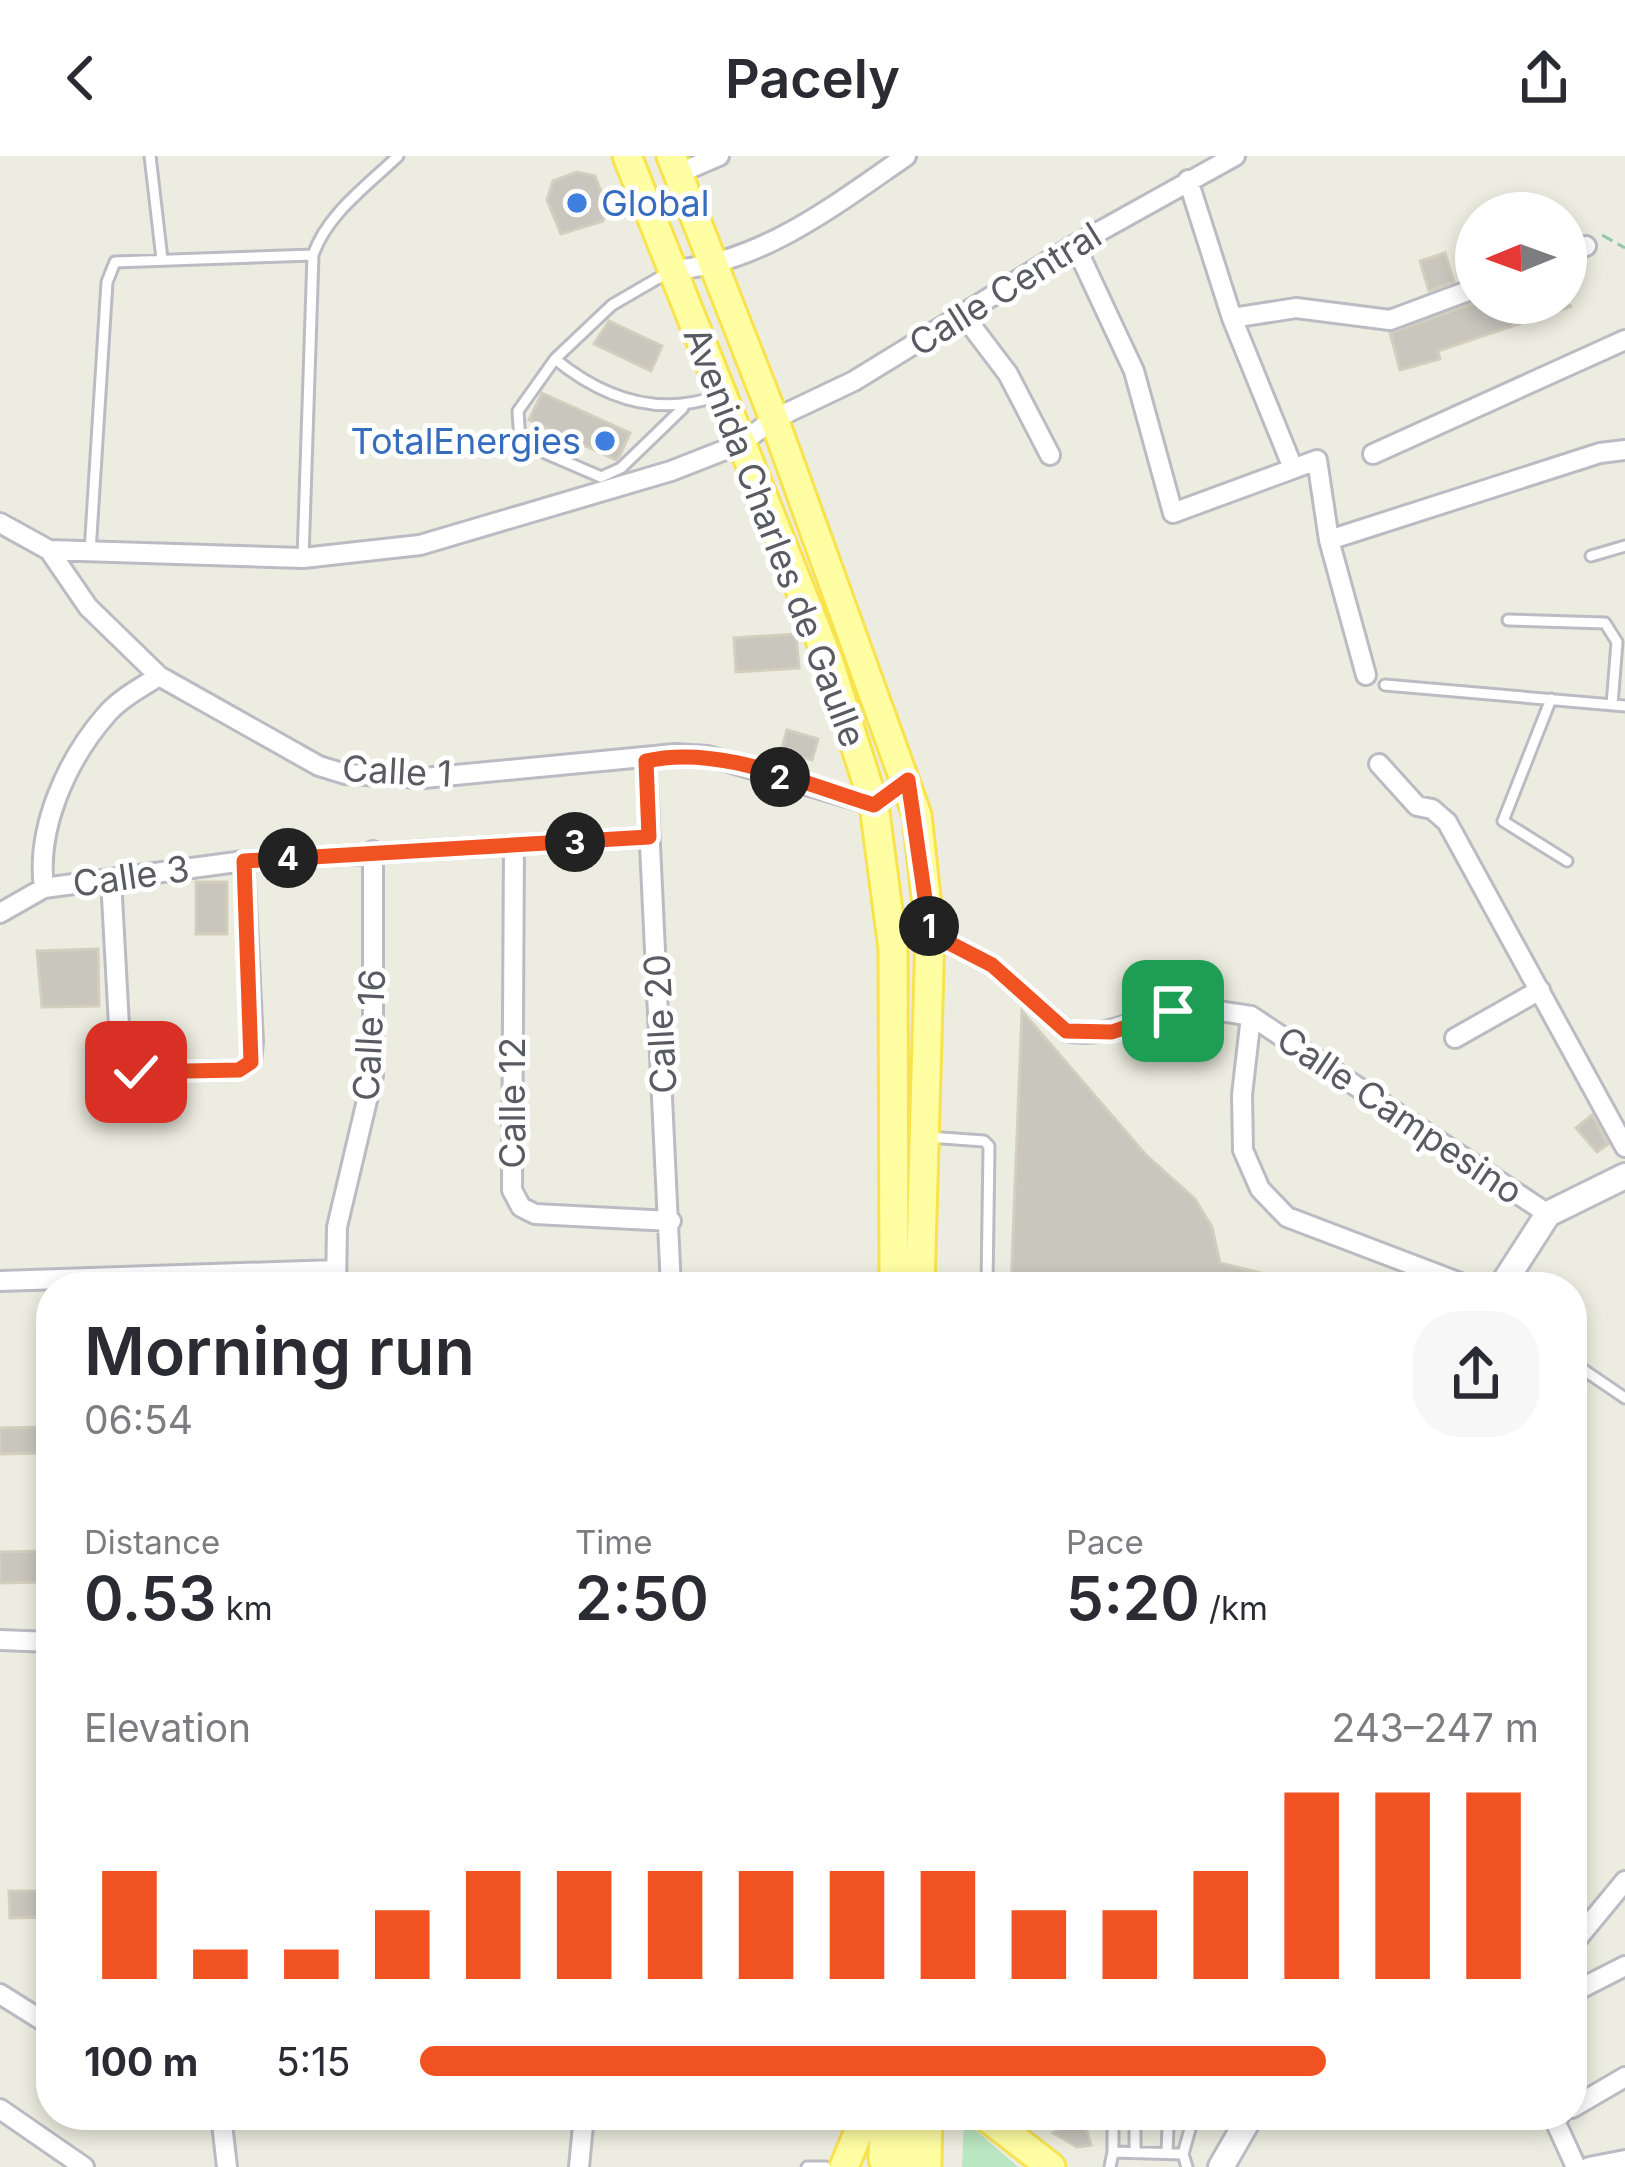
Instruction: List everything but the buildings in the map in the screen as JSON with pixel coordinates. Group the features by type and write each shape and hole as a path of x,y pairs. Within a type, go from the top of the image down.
{"main road":[{"name":"Avenida Charles de Gaulle","path":"627,156 829,662 874,805 893,950 894,1272"},
{"name":"Avenida Charles de Gaulle","path":"674,165 908,780 930,933 921,1272"},
{"path":"844,2167 859,2130"},
{"path":"874,2130 894,2163"},
{"path":"887,2130 894,2163"},
{"path":"894,2163 902,2130"},
{"path":"894,2163 917,2130"},
{"path":"1003,2130 1051,2167"}],"street":[{"path":"674,165 719,156"},
{"path":"672,270 713,267 812,221 906,156"},
{"name":"Calle Central","path":"50,550 303,558 420,545 628,484 740,444 774,418 854,381 1075,244 1235,156"},
{"path":"1188,180 1232,318 1293,468"},
{"path":"1075,244 1134,371 1173,512 1317,460 1328,540 1366,676"},
{"path":"1232,318 1296,308 1390,320 1455,296"},
{"path":"964,316 1008,374 1050,455"},
{"path":"1373,454 1625,340"},
{"path":"1328,540 1600,453 1625,450"},
{"name":"Calle 1","path":"0,523 50,550 88,607 159,676 297,755 345,773 424,778 646,761 675,754 708,756 874,805"},
{"path":"0,913 44,888 40,844 85,746 107,712 159,676"},
{"name":"Calle 20","path":"646,761 671,1272"},
{"path":"1379,764 1417,806 1432,809 1447,822 1625,1147"},
{"path":"874,805 908,780"},
{"name":"Calle 3","path":"44,888 244,861 649,837"},
{"name":"Calle 12","path":"514,846 512,1190 521,1207 535,1214 670,1221"},
{"name":"Calle 16","path":"336,1272 337,1227 373,1075 373,851"},
{"path":"111,879 121,1062 136,1072 239,1070 251,1062 253,1042 244,861"},
{"name":"Calle Campesino","path":"930,933 992,965 1066,1031 1112,1032 1173,1011 1208,1008 1251,1016 1548,1214"},
{"path":"1455,1038 1540,990"},
{"path":"1251,1016 1243,1150 1259,1189 1287,1217 1432,1272"},
{"path":"1511,1272 1548,1214 1625,1176"},
{"path":"0,1281 36,1282"},
{"path":"0,1640 36,1641"},
{"path":"1587,1927 1625,1881"},
{"path":"1587,1985 1625,1966"},
{"path":"0,1994 36,2017"},
{"path":"1587,2099 1625,2077"},
{"path":"0,2109 84,2167"},
{"path":"222,2130 227,2167"},
{"path":"579,2167 583,2130"},
{"path":"1221,2167 1242,2130"},
{"path":"1559,2130 1576,2167"},
{"path":"1588,2167 1625,2160"}],"lane":[{"path":"151,156 162,259"},
{"path":"303,558 313,256 320,236 337,214 398,156"},
{"path":"90,551 106,282 116,262 313,256"},
{"path":"672,270 612,305 555,359 518,411 520,442 601,477 621,468 683,408 722,394"},
{"path":"555,359 578,378 635,404 683,408"},
{"path":"1591,556 1625,546"},
{"path":"1508,620 1605,623 1617,642 1612,705"},
{"path":"1384,685 1625,706"},
{"path":"1551,699 1503,821 1567,861"},
{"path":"927,1137 984,1141 989,1146 987,1272"},
{"path":"1587,1372 1625,1398"},
{"path":"1110,2167 1113,2130"},
{"path":"1135,2130 1135,2152"},
{"path":"1167,2153 1168,2130"},
{"path":"1187,2167 1183,2153 1189,2130"},
{"path":"1112,2152 1183,2153"},
{"path":"807,2167 826,2167"}],"path":[{"path":"1587,245 1600,235 1625,248"}],"green space":[{"path":"964,2130 975,2130 1018,2167 962,2167"}],"place":[{"name":"Global","path":"577,203"},
{"name":"TotalEnergies","path":"605,441"}],"route":[{"path":"136,1072 239,1070 251,1062 244,861 649,837 646,761 675,754 708,756 874,805 908,780 917,815 930,933 992,965 1066,1031 1084,1035 1112,1032 1173,1011"}]}
